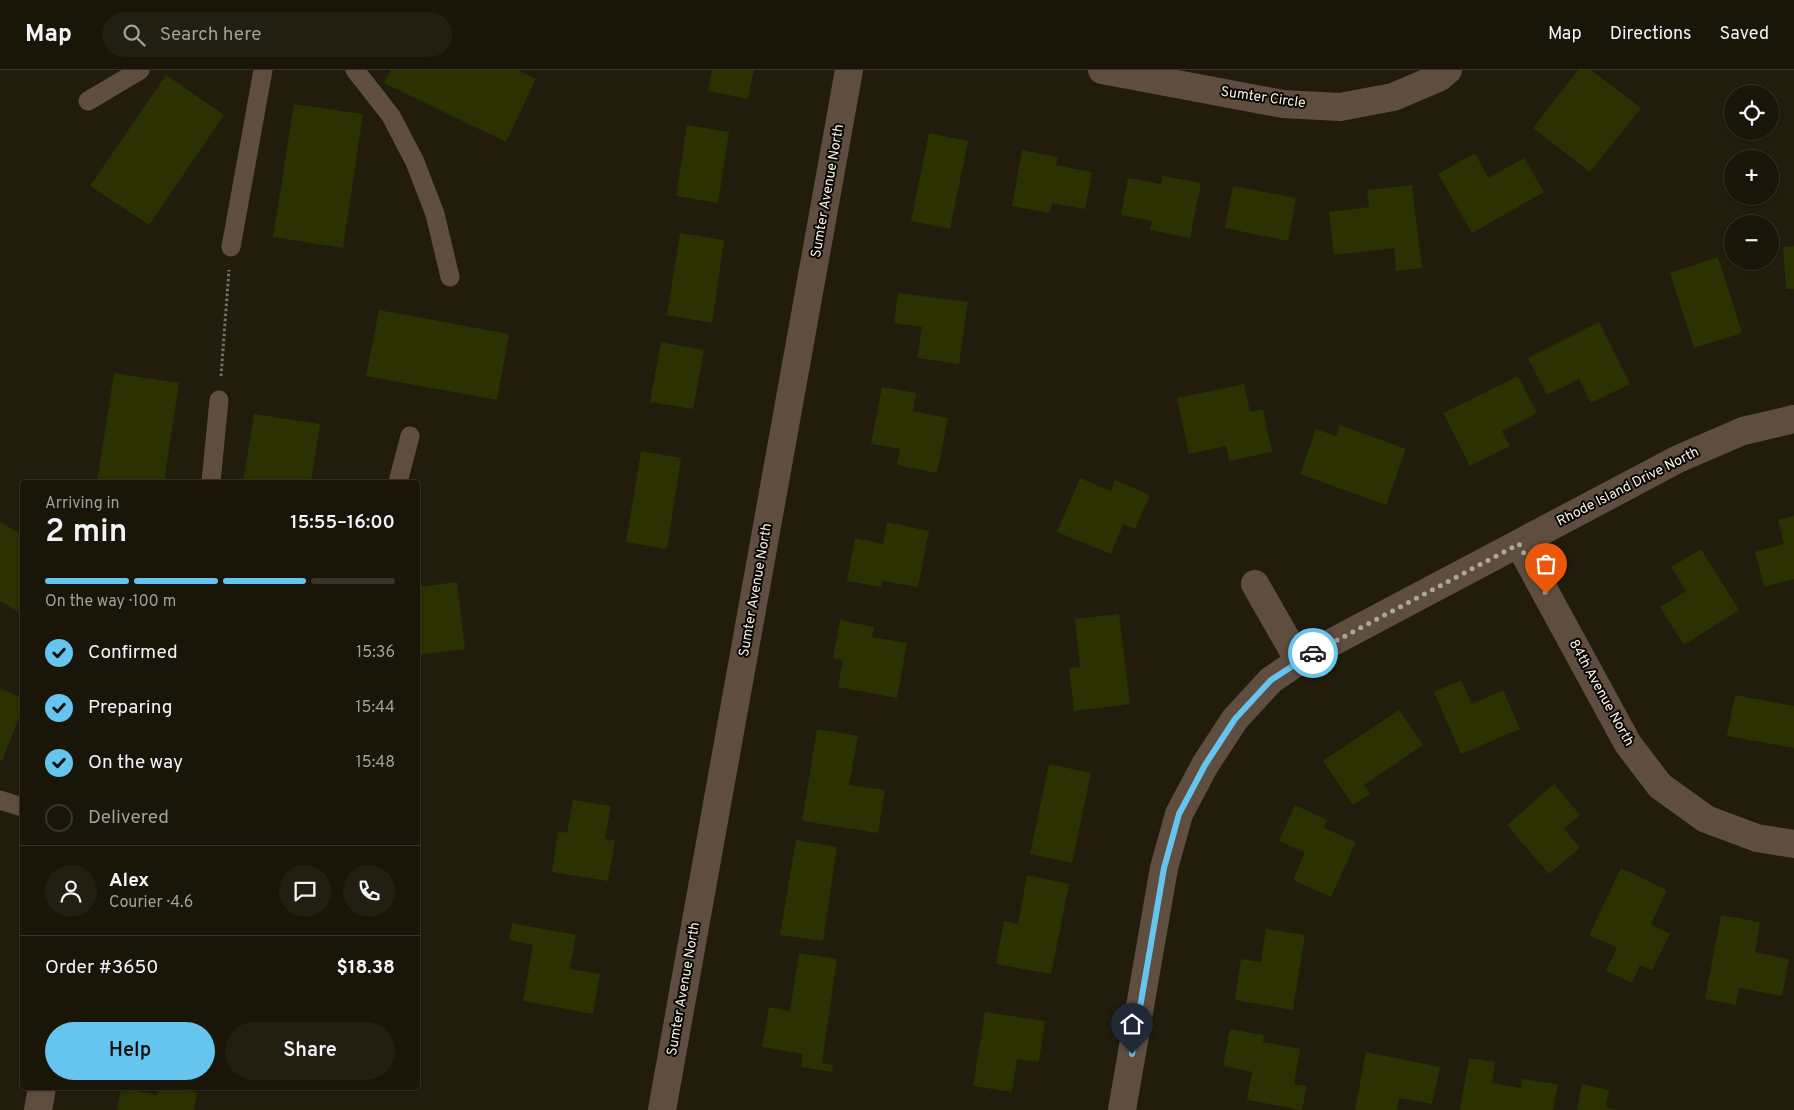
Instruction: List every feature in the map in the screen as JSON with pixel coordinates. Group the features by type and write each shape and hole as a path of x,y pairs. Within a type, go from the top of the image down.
{"street":[{"name":"Sumter Avenue North","path":"662,1110 849,70"},
{"name":"Sumter Circle","path":"1102,70 1283,104 1340,107 1393,97 1440,78 1448,70"},
{"name":"Rhode Island Drive North","path":"1122,1110 1164,868 1179,814 1205,765 1235,719 1271,680 1299,661 1342,637 1678,459 1743,430 1794,419"},
{"name":"84th Avenue North","path":"1519,544 1628,744 1660,786 1706,819 1757,838 1794,844"},
{"path":"1255,584 1299,661"},
{"path":"38,1110 42,1090"}],"lane":[{"path":"88,101 140,70"},
{"path":"231,247 264,70"},
{"path":"354,70 391,116 414,162 435,214 450,277"},
{"path":"211,480 219,400"},
{"path":"399,480 410,436"},
{"path":"0,800 20,806"}],"path":[{"path":"219,400 231,247"}],"building":[{"path":"391,70 518,70 536,79 506,142 384,83"},
{"path":"712,70 754,70 748,99 708,91"},
{"path":"1578,70 1591,70 1641,108 1590,172 1533,128"},
{"path":"166,75 224,115 149,225 90,186"},
{"path":"294,104 363,114 343,248 273,237"},
{"path":"687,125 729,132 718,203 676,196"},
{"path":"929,133 968,141 950,229 911,221"},
{"path":"1022,150 1058,157 1056,165 1092,172 1085,209 1052,203 1050,213 1012,206"},
{"path":"1475,153 1488,178 1524,158 1544,192 1472,233 1438,174"},
{"path":"1163,176 1201,183 1190,238 1150,230 1152,221 1121,215 1128,178 1161,184"},
{"path":"1412,185 1422,268 1396,271 1394,248 1334,255 1329,212 1369,207 1367,190"},
{"path":"1233,186 1296,198 1288,241 1225,228"},
{"path":"680,233 724,240 712,323 667,315"},
{"path":"1794,246 1794,289 1786,289 1783,247"},
{"path":"1718,257 1742,333 1694,348 1670,273"},
{"path":"898,293 968,302 959,364 917,358 922,327 894,323"},
{"path":"379,310 509,334 497,400 366,376"},
{"path":"1599,322 1630,384 1591,403 1579,379 1547,395 1528,358"},
{"path":"661,342 704,350 693,409 650,402"},
{"path":"114,373 179,383 164,480 97,480"},
{"path":"1518,376 1537,413 1502,431 1510,446 1470,466 1443,413"},
{"path":"1244,384 1250,412 1263,409 1272,452 1229,461 1226,446 1189,454 1177,398"},
{"path":"882,387 916,393 913,411 948,418 937,473 897,465 900,449 871,444"},
{"path":"254,414 320,424 311,480 243,480"},
{"path":"1340,425 1406,449 1386,505 1300,474 1316,429 1336,436"},
{"path":"641,451 681,458 667,549 626,542"},
{"path":"1080,478 1111,491 1115,480 1150,495 1135,529 1123,524 1111,554 1057,532"},
{"path":"1794,516 1794,579 1764,587 1755,552 1784,544 1778,520"},
{"path":"0,522 20,534 20,613 0,601"},
{"path":"887,522 929,531 918,587 882,581 881,587 847,581 855,538 883,544"},
{"path":"1701,549 1739,610 1684,645 1660,607 1686,591 1671,567"},
{"path":"457,582 465,649 420,655 420,587"},
{"path":"1119,614 1130,704 1074,711 1069,668 1080,667 1075,619"},
{"path":"840,620 874,627 872,637 907,643 897,698 838,687 843,660 833,658"},
{"path":"1461,680 1472,704 1503,690 1520,729 1461,754 1434,692"},
{"path":"0,688 20,697 20,715 2,761 0,760"},
{"path":"1735,695 1794,706 1794,748 1727,736"},
{"path":"1399,710 1423,745 1364,785 1370,794 1353,805 1323,761"},
{"path":"817,729 858,736 849,785 885,790 878,833 802,821"},
{"path":"1049,764 1091,773 1072,863 1030,854"},
{"path":"1554,784 1580,815 1564,829 1580,848 1549,874 1507,825"},
{"path":"573,800 611,806 605,839 615,840 608,881 552,872 558,831 567,833"},
{"path":"1295,805 1327,820 1324,828 1356,842 1331,897 1293,880 1305,852 1279,841"},
{"path":"796,840 837,847 823,941 780,935"},
{"path":"1621,868 1667,890 1651,924 1670,934 1652,970 1640,965 1632,983 1606,971 1617,948 1589,935"},
{"path":"1027,875 1069,884 1051,974 996,964 1004,921 1018,924"},
{"path":"1721,915 1760,922 1755,952 1789,959 1782,996 1739,988 1736,1005 1705,999"},
{"path":"512,923 576,935 570,969 600,974 593,1014 523,1001 533,945 509,940"},
{"path":"1266,929 1305,935 1293,1010 1235,1000 1241,959 1261,962"},
{"path":"799,953 837,959 822,1063 833,1065 832,1072 801,1067 803,1054 762,1047 769,1007 790,1011"},
{"path":"985,1012 1045,1021 1039,1062 1017,1059 1012,1092 973,1086"},
{"path":"1230,1029 1264,1035 1263,1042 1300,1049 1294,1084 1307,1086 1302,1110 1247,1100 1252,1072 1223,1066"},
{"path":"1366,1052 1440,1067 1432,1104 1399,1098 1397,1110 1355,1110"},
{"path":"1469,1058 1495,1062 1492,1083 1521,1088 1522,1079 1558,1084 1553,1110 1460,1110"},
{"path":"1582,1084 1609,1090 1606,1107 1617,1110 1577,1110"},
{"path":"121,1090 157,1095 158,1090 197,1092 194,1110 117,1110"}],"way so far":[{"path":"1313,653 1519,544 1546,594"}],"route":[{"path":"1132,1054 1164,868 1179,814 1205,765 1235,719 1271,680 1313,653"}]}
